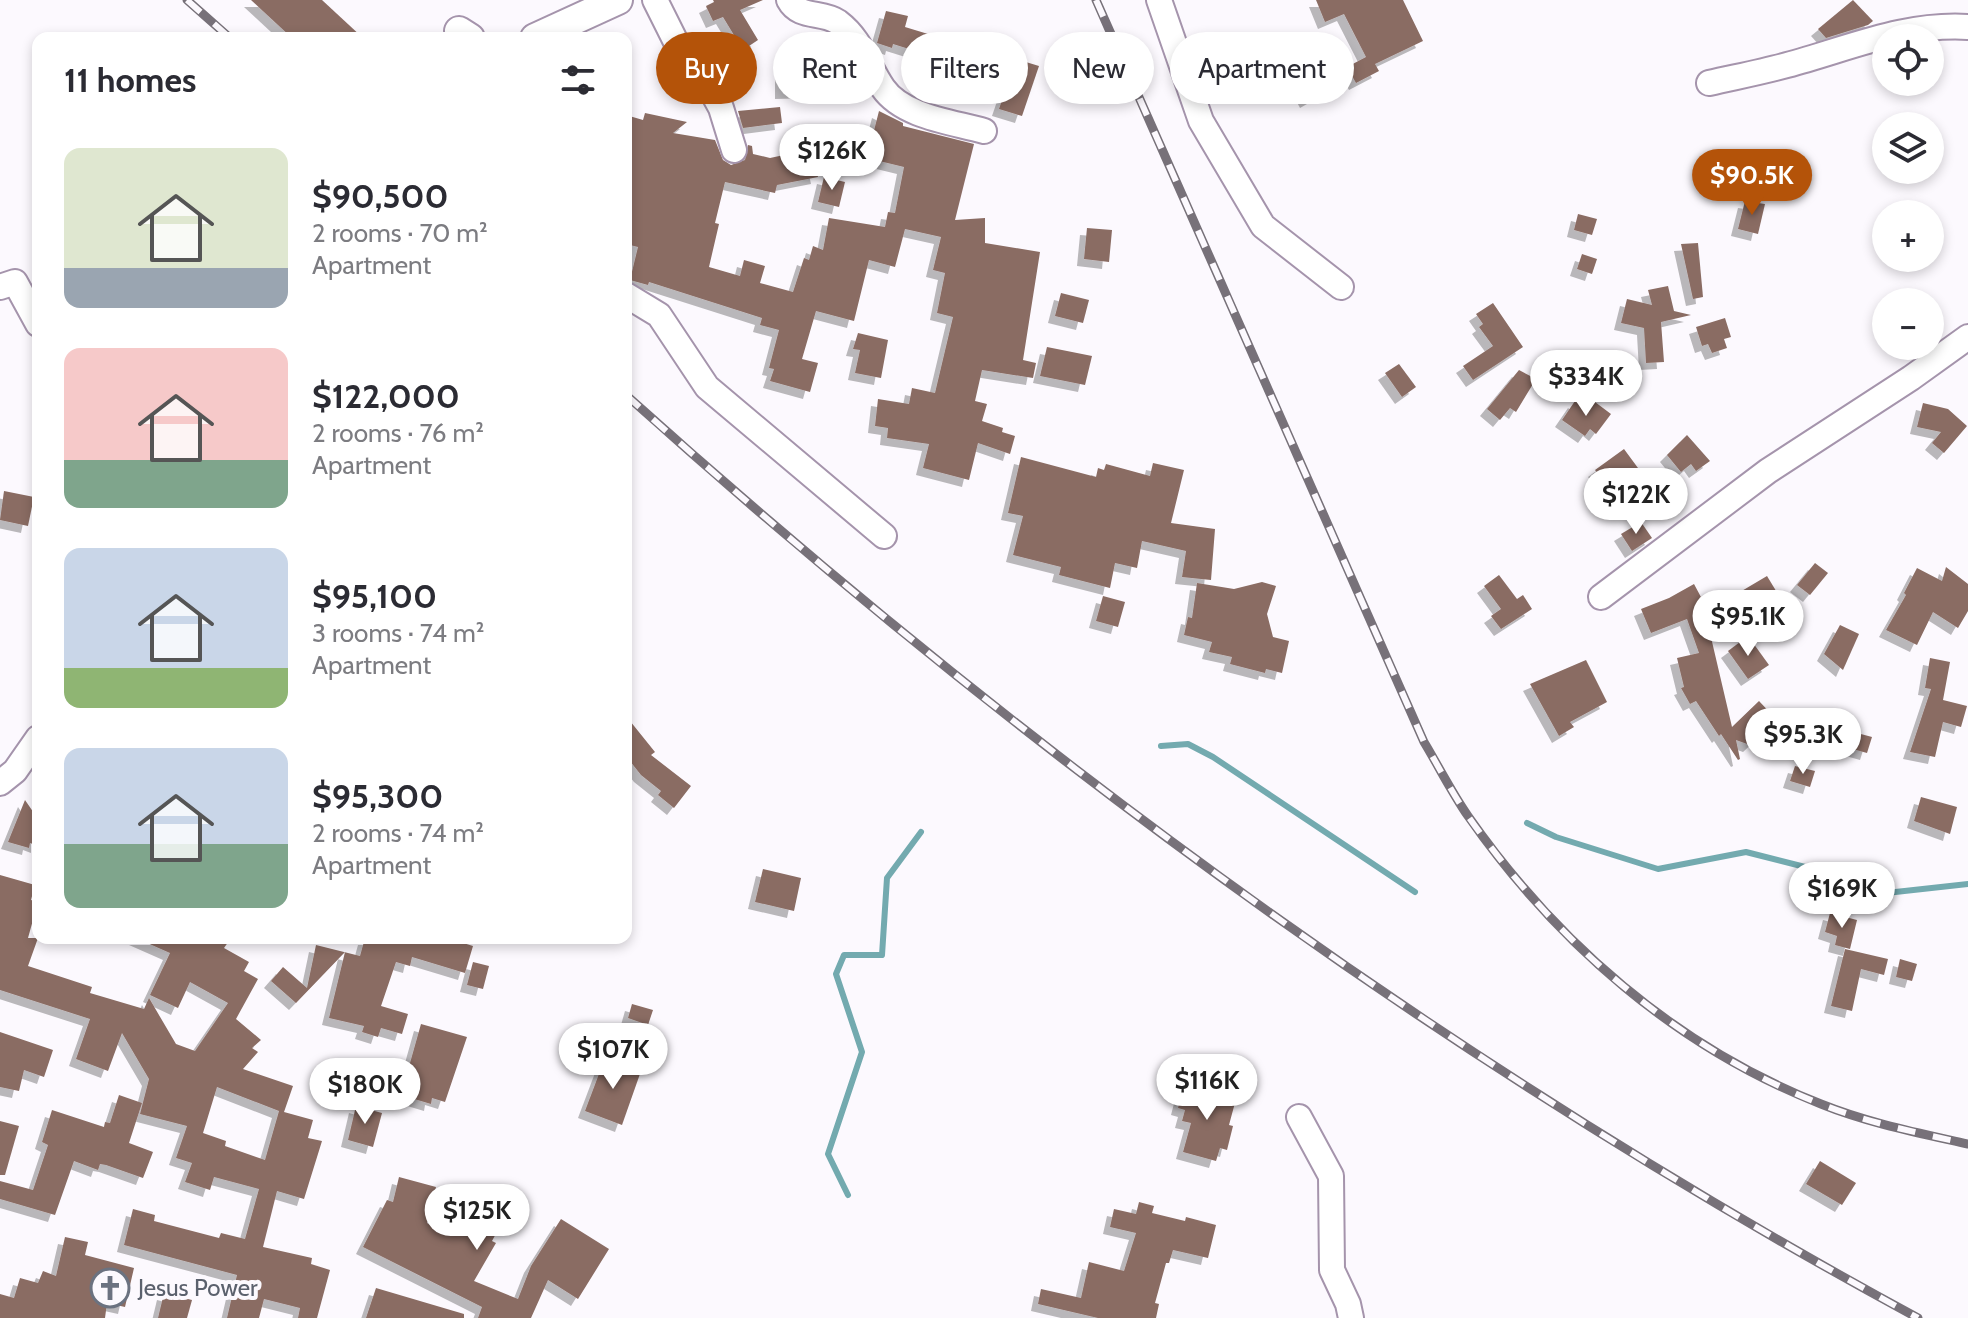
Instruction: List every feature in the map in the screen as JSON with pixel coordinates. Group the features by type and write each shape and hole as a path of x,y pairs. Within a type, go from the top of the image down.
{"street":[{"path":"548,32 618,0"},
{"path":"655,0 676,42 704,77 721,108 734,150"},
{"path":"789,0 798,10 836,20 855,38 885,91 897,102 913,110 984,131"},
{"path":"1159,0 1201,121 1263,226 1341,287"},
{"path":"1709,83 1789,65 1881,36 1932,28 1968,27"},
{"path":"0,287 15,282 32,313"},
{"path":"632,299 659,315 707,387 884,536"},
{"path":"1601,597 1768,471 1968,337"},
{"path":"0,783 15,771 32,747"},
{"path":"1299,1117 1331,1176 1332,1270 1351,1318"}],"building":[{"path":"251,0 322,0 357,32 286,32"},
{"path":"763,0 740,10 753,32 732,32 723,17 713,21 706,6 714,2"},
{"path":"1316,0 1403,0 1423,41 1375,64 1379,71 1356,83 1354,63 1366,57 1354,32 1344,14 1325,22"},
{"path":"1853,0 1873,21 1826,38 1818,29"},
{"path":"886,11 908,16 905,27 921,32 901,32 901,46 893,44 892,48 885,46 885,32 880,32"},
{"path":"1028,63 1039,66 1028,98"},
{"path":"1001,104 1026,104 1022,116 999,109"},
{"path":"780,107 782,123 743,128 738,111"},
{"path":"879,111 903,123 903,126 974,144 955,220 985,218 985,243 1040,252 1023,360 1036,363 1033,378 982,370 975,401 987,404 982,421 1015,436 1010,454 978,443 969,480 923,468 929,444 887,438 888,428 875,426 878,399 909,404 912,388 935,393 953,317 937,313 945,273 933,270 941,237 905,229 895,267 869,260 854,321 816,311 802,359 818,363 810,392 770,381 774,369 769,368 779,330 760,325 762,318 649,282 648,285 632,281 638,247 632,246 632,117 643,120 645,113 687,122 673,133 715,140 723,160 731,165 745,160 748,145 752,146 753,154 770,158 812,149 818,177 777,185 775,193 725,182 709,267 740,276 744,260 765,266 760,283 793,292 804,258 809,260 813,246 823,250 829,218 885,227 888,212 895,213 904,167 867,158"},
{"path":"824,177 845,182 839,207 818,202"},
{"path":"1745,201 1765,204 1758,234 1738,229"},
{"path":"1578,214 1597,219 1592,235 1574,230"},
{"path":"1087,228 1112,230 1109,262 1084,259"},
{"path":"1698,243 1703,297 1693,299 1681,244"},
{"path":"1582,254 1597,259 1592,274 1577,269"},
{"path":"1668,286 1674,311 1691,315 1661,322 1664,362 1646,363 1644,328 1621,323 1627,299 1652,305 1648,290"},
{"path":"1061,293 1089,300 1083,323 1055,316"},
{"path":"1493,303 1523,347 1473,380 1463,366 1493,346 1479,327 1483,324 1476,314"},
{"path":"1725,318 1731,337 1724,339 1727,348 1712,353 1708,344 1702,346 1696,327"},
{"path":"858,333 888,340 881,378 855,373 860,350 853,349"},
{"path":"1047,347 1092,356 1085,385 1040,376"},
{"path":"1399,364 1416,387 1402,397 1385,373"},
{"path":"1519,370 1536,379 1516,412 1510,408 1500,420 1487,409"},
{"path":"1575,401 1588,411 1595,402 1611,414 1596,434 1590,429 1585,436 1562,420"},
{"path":"1923,403 1948,409 1967,426 1944,453 1932,443 1941,432 1917,427"},
{"path":"1687,435 1710,461 1696,471 1691,464 1681,472 1667,455"},
{"path":"1624,449 1638,468 1628,475 1631,479 1612,492 1595,470"},
{"path":"1021,457 1096,477 1098,468 1104,470 1106,464 1150,476 1153,463 1184,470 1171,523 1215,529 1211,580 1182,577 1186,551 1142,541 1137,568 1115,563 1110,588 1059,575 1061,567 1013,555 1023,516 1008,513"},
{"path":"4,491 32,497 28,526 0,520"},
{"path":"1641,522 1652,538 1632,551 1621,534"},
{"path":"1815,563 1828,573 1810,595 1797,585"},
{"path":"1946,567 1968,584 1968,611 1958,628 1933,612 1917,645 1886,630 1917,568 1942,581"},
{"path":"1499,575 1517,599 1523,595 1532,609 1501,629 1491,616 1501,609 1484,586"},
{"path":"1767,576 1784,604 1756,620 1740,592"},
{"path":"1262,582 1276,586 1267,614 1273,637 1289,641 1282,673 1266,669 1265,673 1230,664 1232,657 1209,652 1212,642 1184,635 1188,617 1192,618 1197,583 1234,589"},
{"path":"1694,584 1702,599 1732,727 1759,701 1777,720 1750,745 1736,740 1738,760 1696,701 1690,704 1681,688 1684,687 1677,658 1699,653 1687,619 1651,633 1641,609"},
{"path":"1103,596 1125,602 1118,627 1096,621"},
{"path":"1840,625 1859,634 1843,670 1824,654"},
{"path":"1748,636 1769,665 1748,679 1728,651"},
{"path":"1930,658 1950,662 1943,700 1967,706 1961,727 1943,722 1935,757 1910,752 1931,689 1925,688"},
{"path":"1586,660 1607,702 1570,722 1574,727 1559,736 1530,684"},
{"path":"632,723 655,752 651,755 691,786 674,808 658,795 661,791 632,764"},
{"path":"1846,730 1872,737 1867,753 1842,746"},
{"path":"1795,766 1815,771 1810,787 1790,781"},
{"path":"1921,797 1957,807 1950,834 1914,821"},
{"path":"25,800 32,810 32,844 29,848 8,842"},
{"path":"763,869 801,878 794,911 755,902"},
{"path":"0,875 32,884 32,924 28,938 32,938 32,944 36,944 28,966 92,987 90,993 144,1009 149,998 176,1044 195,1051 228,1003 190,982 178,1008 150,995 170,953 150,944 227,944 224,948 249,962 244,971 258,979 236,1019 261,1040 252,1048 258,1052 243,1069 293,1086 284,1112 313,1120 308,1138 322,1141 304,1199 277,1191 263,1247 312,1258 311,1264 330,1270 317,1318 298,1318 300,1308 264,1299 259,1318 227,1318 237,1275 124,1245 133,1209 155,1215 154,1221 219,1238 221,1233 245,1239 259,1189 214,1177 210,1190 185,1182 192,1163 176,1158 187,1126 140,1114 149,1079 122,1033 108,1071 76,1059 90,1019 0,990","holes":["217,1087 279,1111 265,1160 225,1146 226,1141 203,1133"]},
{"path":"1830,913 1857,920 1850,949 1835,945 1837,936 1825,932"},
{"path":"363,944 473,946 465,973 412,957 410,966 396,962 381,1006 408,1014 402,1034 381,1028 378,1037 362,1032 364,1026 329,1018 345,952 360,956"},
{"path":"316,945 345,952 296,1003 271,981 283,967 307,988"},
{"path":"1845,949 1888,959 1884,975 1861,969 1852,1011 1831,1006"},
{"path":"1900,959 1917,964 1912,981 1896,977"},
{"path":"473,962 489,966 483,989 467,985"},
{"path":"632,1004 653,1010 648,1025 628,1018"},
{"path":"421,1024 467,1037 445,1102 432,1098 431,1104 401,1095"},
{"path":"0,1032 53,1050 44,1077 24,1070 19,1091 0,1087"},
{"path":"605,1058 641,1071 622,1125 585,1111"},
{"path":"1184,1085 1236,1099 1227,1150 1220,1148 1216,1161 1183,1152 1191,1123 1182,1121 1185,1110 1178,1108"},
{"path":"119,1095 142,1103 129,1143 153,1152 143,1178 106,1165 100,1164 98,1170 74,1161 55,1215 0,1199 0,1181 33,1190 48,1145 42,1142 52,1110 104,1127 105,1122 110,1123"},
{"path":"356,1106 382,1113 373,1147 348,1140"},
{"path":"0,1121 19,1126 5,1175 0,1175"},
{"path":"1820,1161 1856,1183 1842,1205 1806,1184"},
{"path":"399,1177 436,1187 427,1223 454,1236 475,1198 506,1215 492,1241 496,1243 474,1281 518,1299 531,1266 561,1219 609,1249 578,1299 548,1280 531,1318 478,1318 482,1307 363,1247 387,1200 393,1202"},
{"path":"1139,1202 1154,1206 1152,1213 1216,1225 1208,1258 1173,1250 1169,1263 1166,1263 1155,1303 1159,1304 1156,1318 1098,1318 1038,1304 1041,1289 1081,1298 1089,1262 1124,1271 1136,1233 1110,1227 1114,1209 1136,1214"},
{"path":"65,1237 88,1242 85,1255 134,1268 125,1307 107,1303 105,1318 0,1318 0,1294 14,1298 20,1278 38,1283 43,1271 56,1276"},
{"path":"376,1288 464,1314 464,1318 366,1318"},
{"path":"164,1293 192,1300 187,1318 158,1318"}],"waterway":[{"path":"1161,746 1188,744 1213,757 1415,892"},
{"path":"1527,823 1556,837 1658,869 1746,852 1813,869 1841,898 1968,884"},
{"path":"848,1195 828,1154 862,1052 836,974 844,955 882,955 887,878 921,832"}],"railway":[{"path":"187,0 223,32"},
{"path":"1096,0 1424,742 1462,807 1503,862 1540,907 1581,948 1669,1021 1717,1053 1768,1080 1839,1111 1968,1144"},
{"path":"632,400 776,526 929,653 1085,776 1245,895 1408,1009 1575,1117 1745,1221 1918,1318"}],"place":[{"name":"Jesus Power","path":"110,1288"}]}
